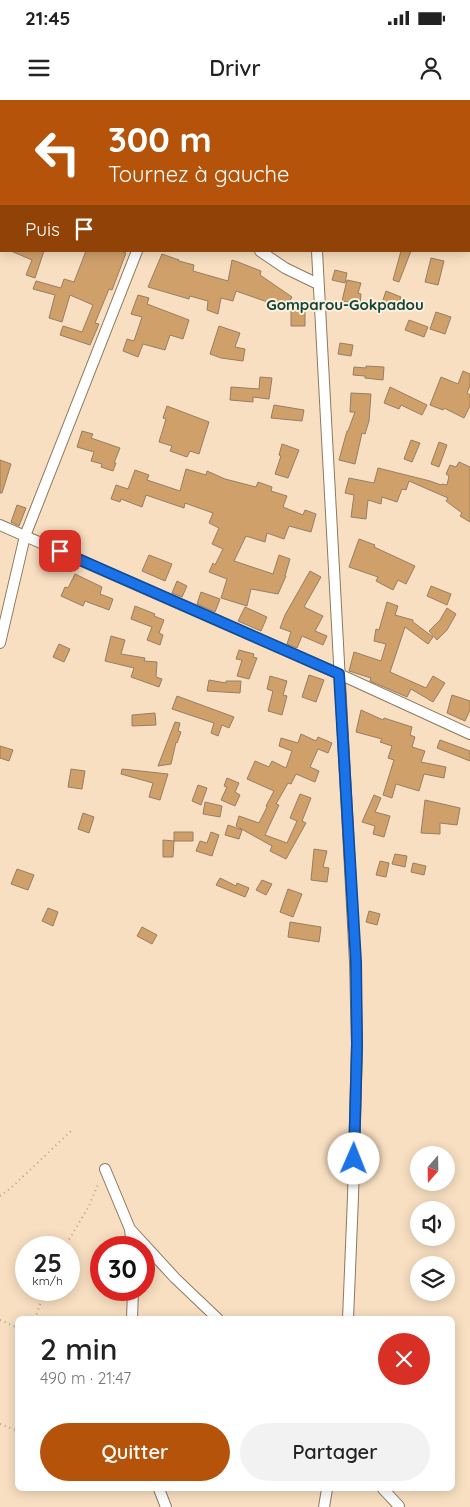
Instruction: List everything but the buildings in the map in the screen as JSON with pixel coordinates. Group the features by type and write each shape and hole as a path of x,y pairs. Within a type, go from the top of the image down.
{"street":[{"path":"0,643 25,536 137,252"},
{"path":"261,252 285,268 318,284"},
{"path":"317,252 356,962 354,1197 348,1316"},
{"path":"0,525 339,674 470,734"},
{"path":"105,1169 130,1228 131,1236"},
{"path":"130,1228 175,1278 215,1316"},
{"path":"132,1316 133,1301"},
{"path":"159,1491 166,1507"},
{"path":"324,1507 327,1491"},
{"path":"385,1491 399,1506"},
{"path":"394,1491 399,1506"}],"path":[{"path":"0,1196 11,1188 71,1131"},
{"path":"71,1236 89,1206 105,1169"},
{"path":"36,1316 41,1301"},
{"path":"0,1320 15,1327"},
{"path":"0,1424 15,1431"}],"district":[{"name":"Gomparou-Gokpadou","path":"345,305"}],"route":[{"path":"60,551 339,674 356,962 357,1044 354,1159"}]}
